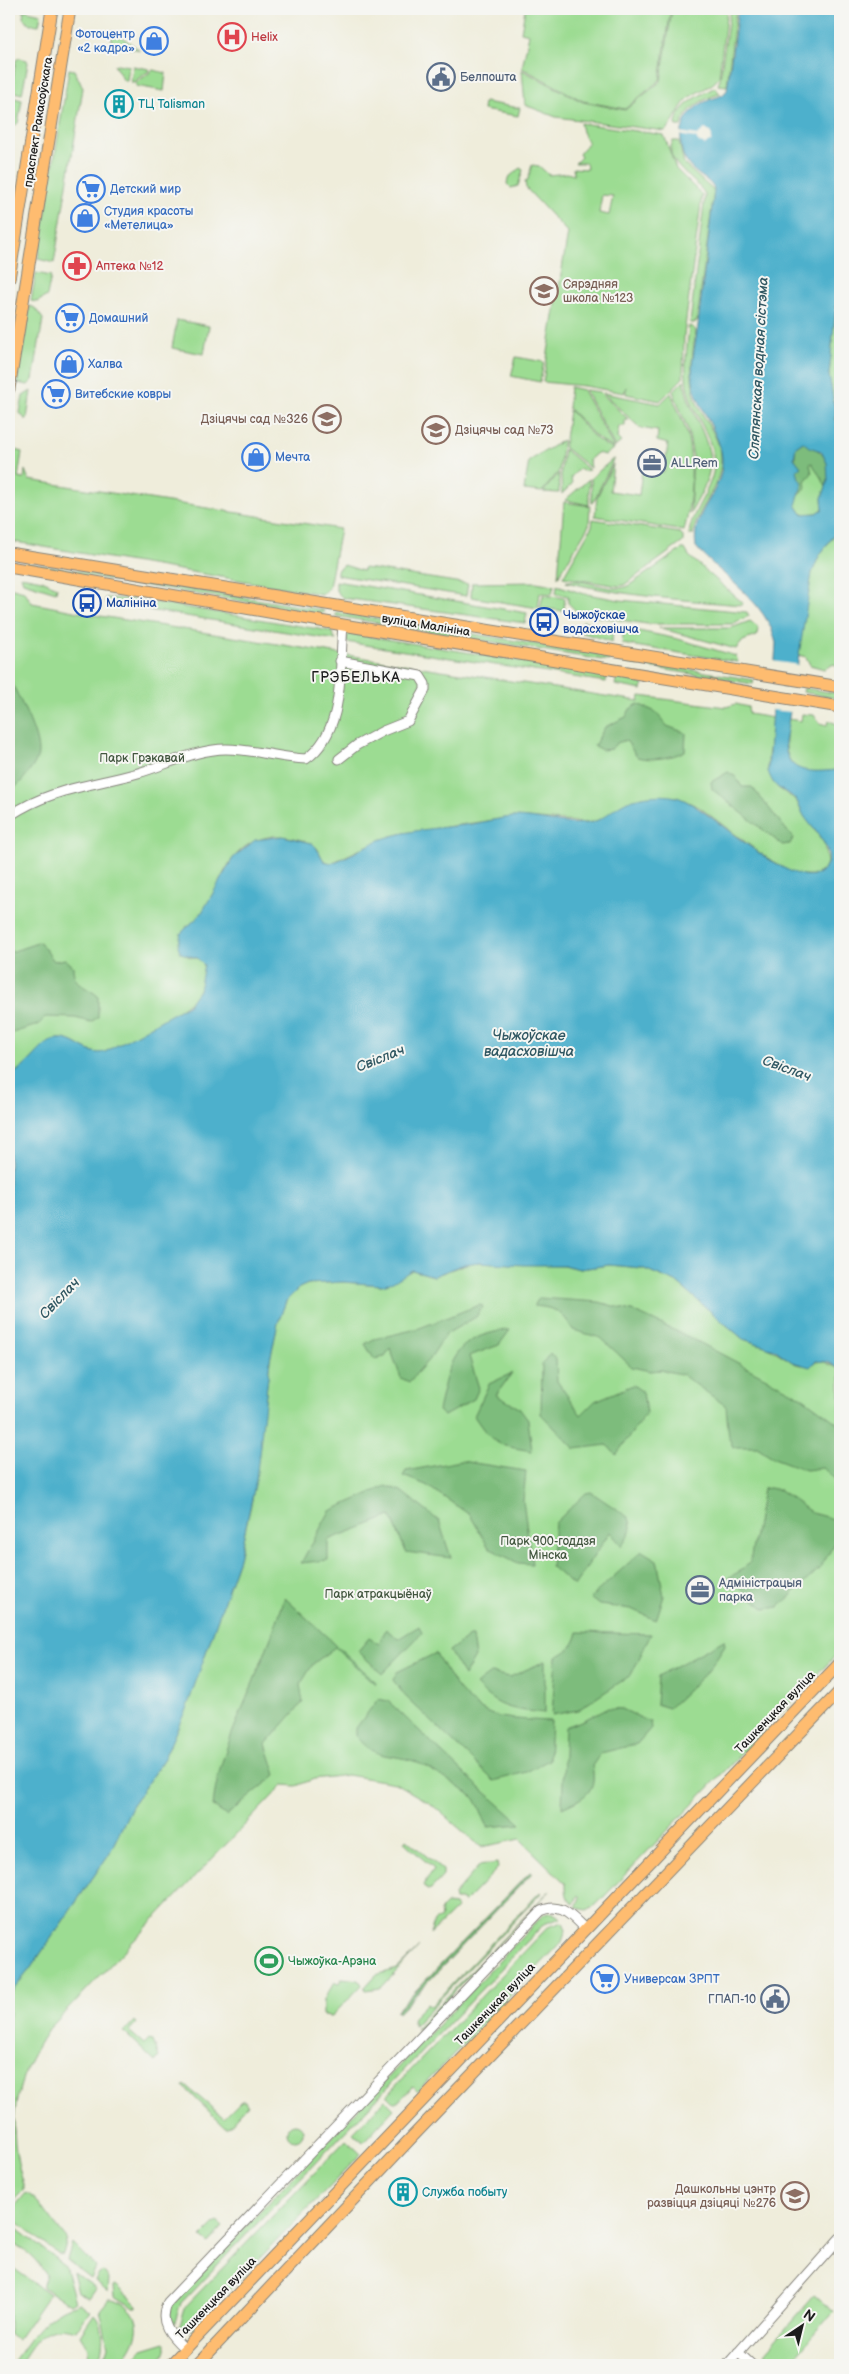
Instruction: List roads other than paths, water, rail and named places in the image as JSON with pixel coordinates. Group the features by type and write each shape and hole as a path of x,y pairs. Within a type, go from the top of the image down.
{"main road":[{"name":"праспект Ракасоўскага","path":"9,279 52,9"},
{"name":"праспект Ракасоўскага","path":"9,389 70,9"},
{"name":"вуліца Малініна","path":"9,553 840,687"},
{"name":"вуліца Малініна","path":"9,567 343,625 840,707"},
{"path":"328,622 330,606"},
{"name":"Ташкенцкая вуліца","path":"170,2365 840,1663"},
{"path":"186,2349 198,2364 840,1692"},
{"path":"586,1930 599,1943"}],"street":[{"path":"9,816 37,800 64,789 138,773 200,754 225,749 306,759 320,744 334,717 343,625"},
{"path":"339,759 365,740 408,720 425,690 425,684 420,676 340,661"},
{"path":"186,2349 169,2335 164,2313 168,2302 404,2053 541,1911 550,1907 560,1908 567,1911 586,1930"},
{"path":"727,2365 840,2238"},
{"path":"738,2352 752,2365"}],"water":[{"name":"Чыжоўскае вадасховішча","path":"738,9 840,9 840,266 829,375 836,415 834,419 840,423 840,527 819,556 812,573 785,743 791,762 797,767 813,771 840,770 840,1369 828,1362 816,1361 810,1367 792,1362 774,1349 743,1339 676,1282 642,1268 609,1265 580,1269 563,1265 480,1262 464,1264 434,1276 412,1270 393,1282 382,1285 343,1282 308,1284 299,1288 286,1301 278,1323 270,1360 256,1480 239,1558 187,1707 164,1758 132,1806 109,1854 30,1969 9,1995 9,1075 23,1067 52,1041 64,1039 93,1052 105,1052 188,1005 199,990 204,965 197,958 181,953 178,946 181,933 201,914 233,858 255,840 283,836 312,843 324,861 331,863 382,839 404,833 513,817 579,824 588,823 601,818 632,799 662,795 676,797 690,803 752,848 794,873 811,876 824,869 828,862 828,855 823,841 804,816 797,802 774,783 768,771 776,643 771,628 754,602 696,547 695,534 698,523 718,482 722,459 718,440 695,391 692,374 714,190 708,181 687,163 683,155 681,138 686,119 690,113 701,104 720,96 727,90","holes":["803,442 809,447 821,451 827,463 828,481 822,498 823,509 817,513 802,514 796,505 803,482 799,479 797,470 801,467 794,458 796,447"]}],"place":[{"name":"Helix","path":"232,37"},
{"name":"Фотоцентр «2 кадра»","path":"154,41"},
{"name":"Белпошта","path":"441,77"},
{"name":"ТЦ Talisman","path":"119,104"},
{"name":"Детский мир","path":"91,189"},
{"name":"Студия красоты «Метелица»","path":"85,218"},
{"name":"Аптека №12","path":"77,266"},
{"name":"Сярэдняя школа №123","path":"544,291"},
{"name":"Домашний","path":"70,318"},
{"name":"Халва","path":"69,364"},
{"name":"Витебские ковры","path":"56,394"},
{"name":"Дзіцячы сад №326","path":"327,419"},
{"name":"Дзіцячы сад №73","path":"436,430"},
{"name":"Мечта","path":"256,457"},
{"name":"ALLRem","path":"652,463"},
{"name":"Малініна","path":"87,603"},
{"name":"Чыжоўскае водасховішча","path":"544,622"},
{"name":"Адміністрацыя парка","path":"700,1590"},
{"name":"Чыжоўка-Арэна","path":"269,1961"},
{"name":"Универсам ЗРПТ","path":"605,1979"},
{"name":"ГПАП-10","path":"775,1999"},
{"name":"Служба побыту","path":"403,2192"},
{"name":"Дашкольны цэнтр развіцця дзіцяці №276","path":"795,2196"}],"district":[{"name":"ГРЭБЕЛЬКА","path":"356,677"}],"water label":[{"name":"Сляпянская водная сістэма","path":"758,368"},
{"name":"Свіслач","path":"380,1058"},
{"name":"Свіслач","path":"787,1068"},
{"name":"Свіслач","path":"59,1298"}],"park label":[{"name":"Парк Грэкавай","path":"142,758"},
{"name":"Парк 900-годдзя Мінска","path":"548,1548"},
{"name":"Парк атракцыёнаў","path":"378,1594"}]}
